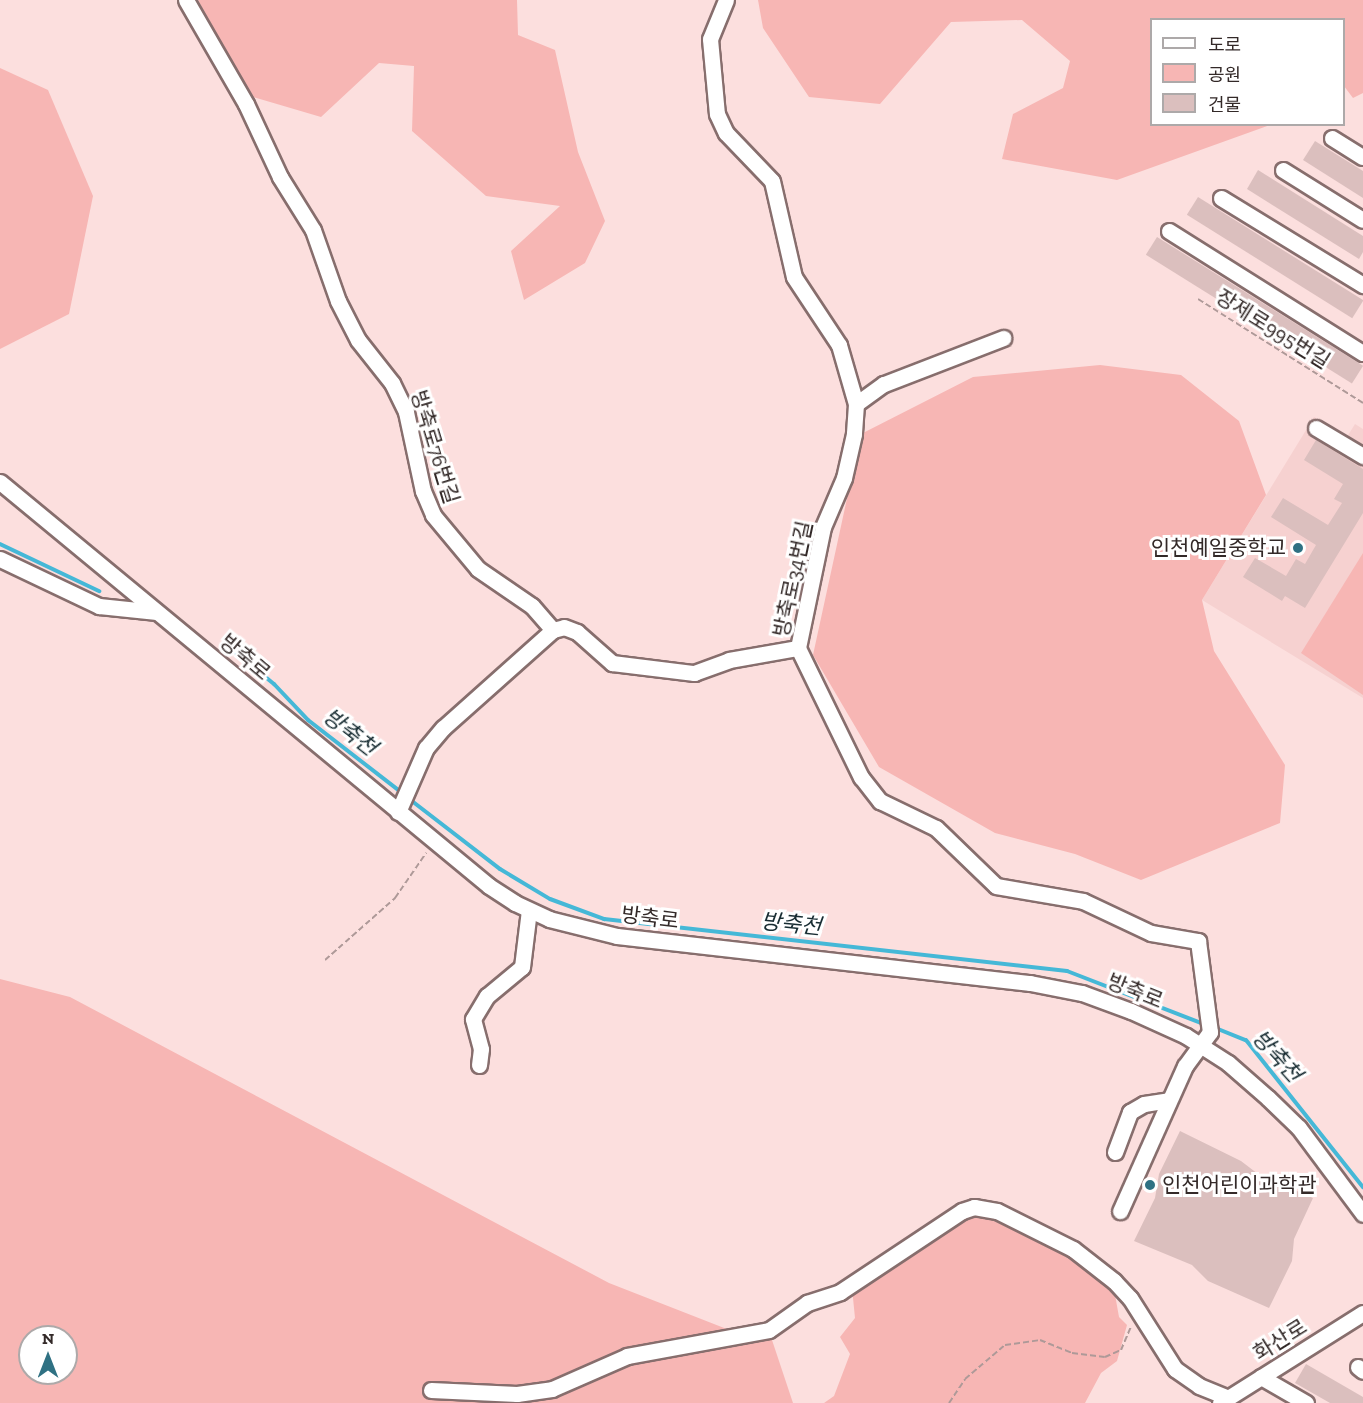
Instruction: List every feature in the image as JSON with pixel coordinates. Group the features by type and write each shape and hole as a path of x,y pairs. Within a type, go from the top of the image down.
{"street":[{"name":"방축로76번길","path":"186,0 246,104 280,177 313,230 338,301 353,330 392,383 406,412 423,491 433,515 478,568 532,606 553,630"},
{"name":"방축로34번길","path":"726,0 710,39 717,114 726,133 772,182 794,277 839,345 856,404 852,445 844,478 824,527 798,648 861,777 880,801 936,828 996,886 1083,901 1151,933 1197,941 1210,1032 1185,1066 1120,1211"},
{"path":"1332,138 1363,157"},
{"path":"1283,170 1363,220"},
{"path":"1221,198 1363,285"},
{"path":"1169,231 1363,353"},
{"path":"856,404 884,384 1003,338"},
{"path":"1316,428 1363,456"},
{"name":"방축로","path":"0,482 157,612 402,799 434,841 489,886 529,910 580,929 617,936 1030,982 1082,993 1131,1011 1200,1045 1228,1063 1299,1128 1363,1214"},
{"path":"0,559 99,606 157,612"},
{"path":"402,799 426,748 443,728 553,630 564,627 577,632 612,663 694,673 729,660 798,648"},
{"path":"479,1065 481,1049 473,1019 487,996 522,967 529,910"},
{"path":"1115,1152 1130,1112 1144,1104 1169,1100"},
{"path":"431,1390 517,1394 552,1389 627,1356 769,1330 807,1303 840,1292 962,1211 974,1207 997,1211 1073,1249 1114,1281 1138,1311 1175,1369 1224,1401"},
{"name":"화산로","path":"1224,1401 1363,1313"},
{"path":"1261,1377 1306,1403"}],"path":[{"name":"장제로995번길","path":"1198,299 1363,403"},
{"path":"325,960 394,898 434,841"},
{"path":"949,1403 965,1379 1005,1345 1040,1340 1072,1353 1105,1357 1121,1350 1138,1311"}],"shaded area":[{"name":"인천예일중학교","path":"1314,417 1347,437 1355,424 1363,429 1363,698 1202,600"}],"green space":[{"path":"198,0 517,0 518,35 555,50 578,152 605,221 585,263 524,300 511,251 560,206 486,196 412,131 414,66 379,63 321,117 246,95"},
{"path":"758,0 1363,0 1363,93 1353,98 1345,87 1345,18 1150,18 1150,126 1267,126 1117,180 1002,159 1013,114 1063,88 1070,61 1022,20 951,22 880,104 809,97 763,28"},
{"path":"0,68 48,90 93,196 69,314 0,349"},
{"path":"1100,365 1181,375 1239,421 1266,495 1202,600 1214,651 1285,765 1280,823 1141,880 1075,854 995,833 879,767 813,655 861,434 973,377"},
{"path":"1363,553 1363,695 1301,653"},
{"path":"0,979 70,997 609,1283 737,1333 770,1334 793,1403 0,1403"},
{"path":"988,1212 1071,1253 1114,1289 1119,1317 1127,1325 1117,1361 1101,1373 1085,1403 824,1403 834,1396 850,1354 840,1337 855,1318 852,1288 959,1217"}],"building":[{"path":"1315,141 1363,171 1363,198 1303,160"},
{"path":"1258,170 1363,236 1363,252 1359,259 1247,189"},
{"path":"1198,197 1363,300 1352,318 1187,215"},
{"path":"1157,237 1363,366 1352,384 1146,255"},
{"path":"1316,440 1363,469 1363,513 1305,608 1285,596 1282,601 1243,577 1255,558 1286,576 1296,559 1305,564 1316,545 1271,517 1283,498 1328,525 1342,503 1334,499 1343,484 1304,460"},
{"path":"1180,1131 1241,1161 1258,1174 1313,1198 1294,1239 1292,1261 1269,1308 1208,1281 1192,1265 1134,1241 1155,1198 1159,1174"},
{"path":"1306,1364 1363,1397 1363,1403 1330,1403 1295,1383"}],"waterway":[{"name":"방축천","path":"0,544 99,591"},
{"name":"방축천","path":"224,643 274,684 308,720 402,793"},
{"name":"방축천","path":"408,798 500,869 550,899 604,919 1067,971 1206,1025"},
{"name":"방축천","path":"1213,1027 1246,1040 1363,1187"}],"place":[{"name":"인천예일중학교","path":"1298,548"},
{"name":"인천어린이과학관","path":"1150,1185"}]}
